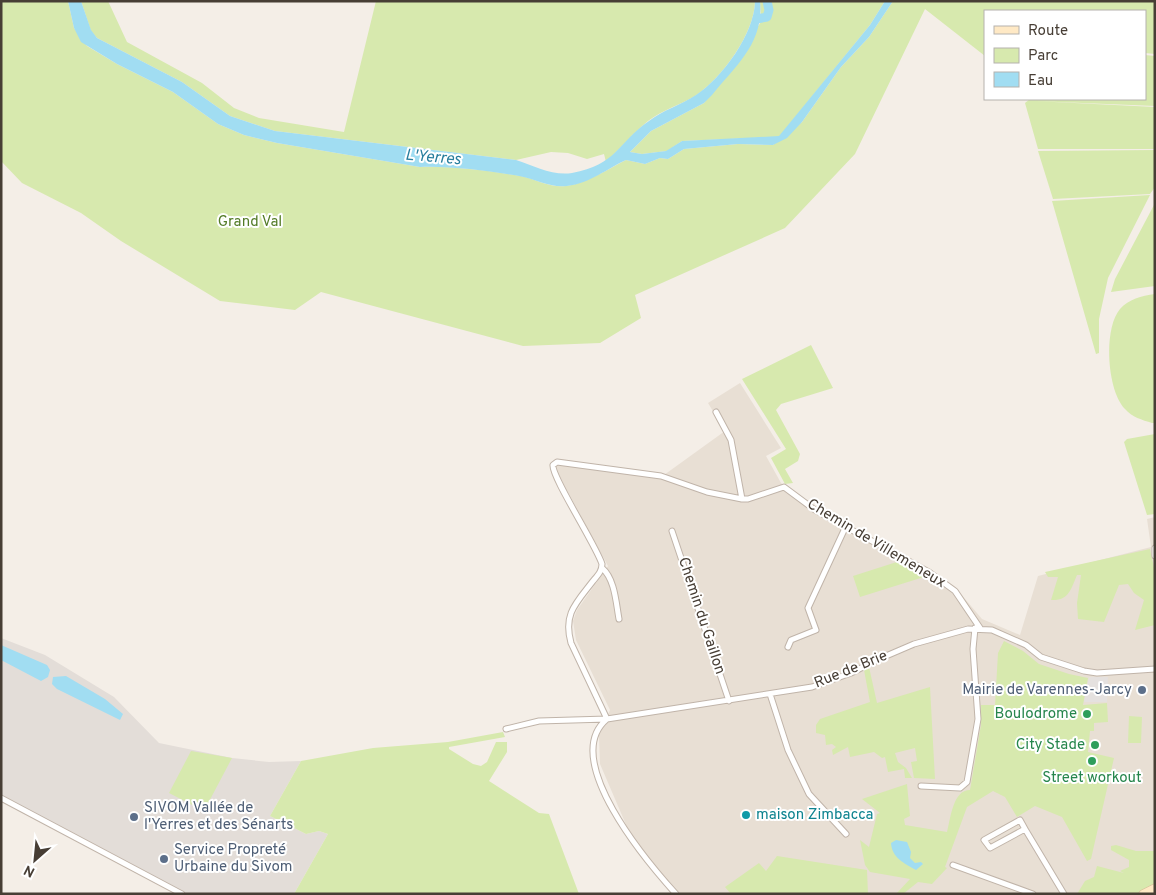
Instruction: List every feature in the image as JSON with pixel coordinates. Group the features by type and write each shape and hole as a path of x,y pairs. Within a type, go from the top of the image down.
{"street":[{"path":"716,412 731,440 742,499"},
{"name":"Chemin de Villemeneux","path":"602,568 601,559 554,475 553,466 562,462 660,476 706,492 742,499 748,499 784,487 815,510 905,557 955,591 978,628"},
{"path":"788,647 791,640 816,630 808,608 846,526"},
{"name":"Chemin du Gaillon","path":"672,531 729,701"},
{"path":"1155,548 1155,556"},
{"path":"619,619 612,585 607,572 602,568 570,612 568,631 571,643 607,719 601,724 593,742 595,764 614,811 627,835 676,894"},
{"path":"921,786 960,788 967,782 978,719 973,649 978,628 1015,639 1041,657 1076,669 1097,673 1155,669"},
{"name":"Rue de Brie","path":"506,728 539,721 607,719 812,687 836,680 914,644 978,628"},
{"path":"770,694 788,750 809,794 846,834"},
{"path":"1,798 182,894"},
{"path":"1025,829 990,848 984,840 1020,820 1064,894"},
{"path":"952,865 1033,894"},
{"path":"1143,894 1155,888"}],"shaded area":[{"path":"740,383 781,448 766,456 781,483 813,508 898,551 954,586 982,619 1020,635 1038,576 1151,547 1147,519 1155,517 1155,894 675,894 630,834 600,764 599,735 610,710 576,640 573,621 577,610 608,566 569,494 555,474 555,466 557,463 664,475 725,431 708,403"},
{"path":"1,638 45,655 114,697 159,743 232,758 269,762 301,761 270,816 306,834 319,831 328,834 294,894 188,894 1,799"},
{"path":"1089,677 1108,677 1107,702 1084,702"}],"green space":[{"name":"Grand Val","path":"1,1 68,1 74,28 87,46 117,64 173,92 218,124 244,135 277,143 420,167 444,167 497,172 521,176 548,185 566,186 582,182 626,160 645,164 660,158 668,159 684,149 738,144 773,145 802,122 841,67 869,37 893,1 1155,1 1155,54 1146,53 1146,10 984,10 984,55 925,9 855,154 785,228 635,295 641,318 600,343 523,346 321,292 295,310 220,301 121,241 81,213 22,183 1,161"},
{"path":"81,1 108,1 127,42 202,83 234,108 259,118 344,132 376,1 755,1 753,14 743,41 715,78 695,96 648,121 606,162 604,154 587,159 568,153 551,152 516,160 275,131 230,116 182,82 97,38 91,31"},
{"path":"760,1 885,1 870,25 779,137 682,141 667,151 642,154 630,152 651,131 704,103 761,22"},
{"path":"1146,55 1155,56 1155,106 1034,101 1155,107 1155,149 1038,149 1025,103 1029,100 1146,100"},
{"path":"1155,150 1155,187 1150,194 1053,199 1038,151"},
{"path":"1150,195 1108,278 1099,319 1099,353 1096,354 1052,201"},
{"path":"1155,203 1155,286 1111,292 1115,279"},
{"path":"1155,294 1155,423 1152,423 1131,414 1119,400 1111,375 1109,345 1111,331 1120,309 1136,298"},
{"path":"811,345 833,388 781,404 776,410 800,454 798,461 785,469 793,483 785,484 771,458 786,449 742,379"},
{"path":"1155,434 1155,514 1147,515 1124,442 1127,439"},
{"path":"1150,549 1155,572 1155,625 1135,630 1144,600 1134,593 1128,584 1119,585 1104,622 1078,619 1077,603 1081,575 1077,575 1066,596 1057,600 1051,600 1058,577 1048,577 1045,572"},
{"path":"903,560 927,576 860,597 853,576"},
{"path":"1004,641 1023,651 1039,664 1088,678 1083,705 1107,703 1108,722 1094,723 1094,731 1090,731 1088,752 1114,758 1091,859 1087,861 1062,817 1035,806 1017,817 1005,797 993,791 967,807 945,867 947,868 932,884 918,882 903,894 896,894 910,879 870,872 865,865 860,840 869,847 877,814 880,813 862,799 907,784 910,816 904,819 905,825 947,832 956,799 964,791 970,790 981,725 981,705 995,705 998,653"},
{"path":"869,667 877,703 930,687 935,779 914,778 911,762 917,761 915,748 895,753 898,762 906,768 912,778 905,778 904,769 888,772 885,757 882,758 874,752 850,757 848,747 833,755 832,750 836,747 832,744 826,745 825,735 816,733 816,725 820,719 870,702 864,670"},
{"path":"1129,716 1142,717 1141,743 1128,743"},
{"path":"503,732 505,737 449,747 449,749 473,764 481,766 487,762 496,742 507,742 507,752 489,781 539,813 549,814 579,894 294,894 328,834 319,831 306,834 270,816 301,761 373,748 448,742"},
{"path":"191,751 232,758 204,811 169,793"},
{"path":"1116,845 1136,851 1155,851 1155,883 1140,894 1077,894 1085,881 1094,877 1097,866 1124,873 1120,871 1129,867 1129,860 1111,850 1111,846"},
{"path":"777,856 867,870 868,894 731,894 725,887 759,863 766,871"}],"water":[{"name":"L'Yerres","path":"68,1 81,1 91,30 97,38 182,82 230,116 275,131 516,160 544,170 565,174 599,165 608,159 638,129 660,114 690,99 716,78 735,54 743,40 754,14 755,1 760,1 758,29 747,52 731,73 704,103 651,131 630,152 642,154 666,151 682,141 779,136 870,25 885,1 893,1 869,37 841,67 802,122 787,138 773,145 738,144 684,149 668,159 660,158 645,164 626,160 584,182 561,186 549,185 525,177 495,172 420,167 277,143 244,135 218,124 173,92 117,64 81,42 74,28"},
{"path":"1,645 47,665 50,670 48,677 41,681 1,660"},
{"path":"66,676 105,699 123,714 120,720 57,689 52,684 53,677"},
{"path":"896,840 907,842 911,852 910,858 915,863 921,862 923,864 916,870 899,859 894,853 891,843"}],"waterway":[{"path":"757,19 767,17 769,10 767,1"}],"place":[{"name":"Mairie de Varennes-Jarcy","path":"1142,690"},
{"name":"Boulodrome","path":"1087,714"},
{"name":"City Stade","path":"1095,745"},
{"name":"Street workout","path":"1092,761"},
{"name":"maison Zimbacca","path":"746,815"},
{"name":"SIVOM Vallée de l'Yerres et des Sénarts","path":"134,817"},
{"name":"Service Propreté Urbaine du Sivom","path":"164,859"}]}
